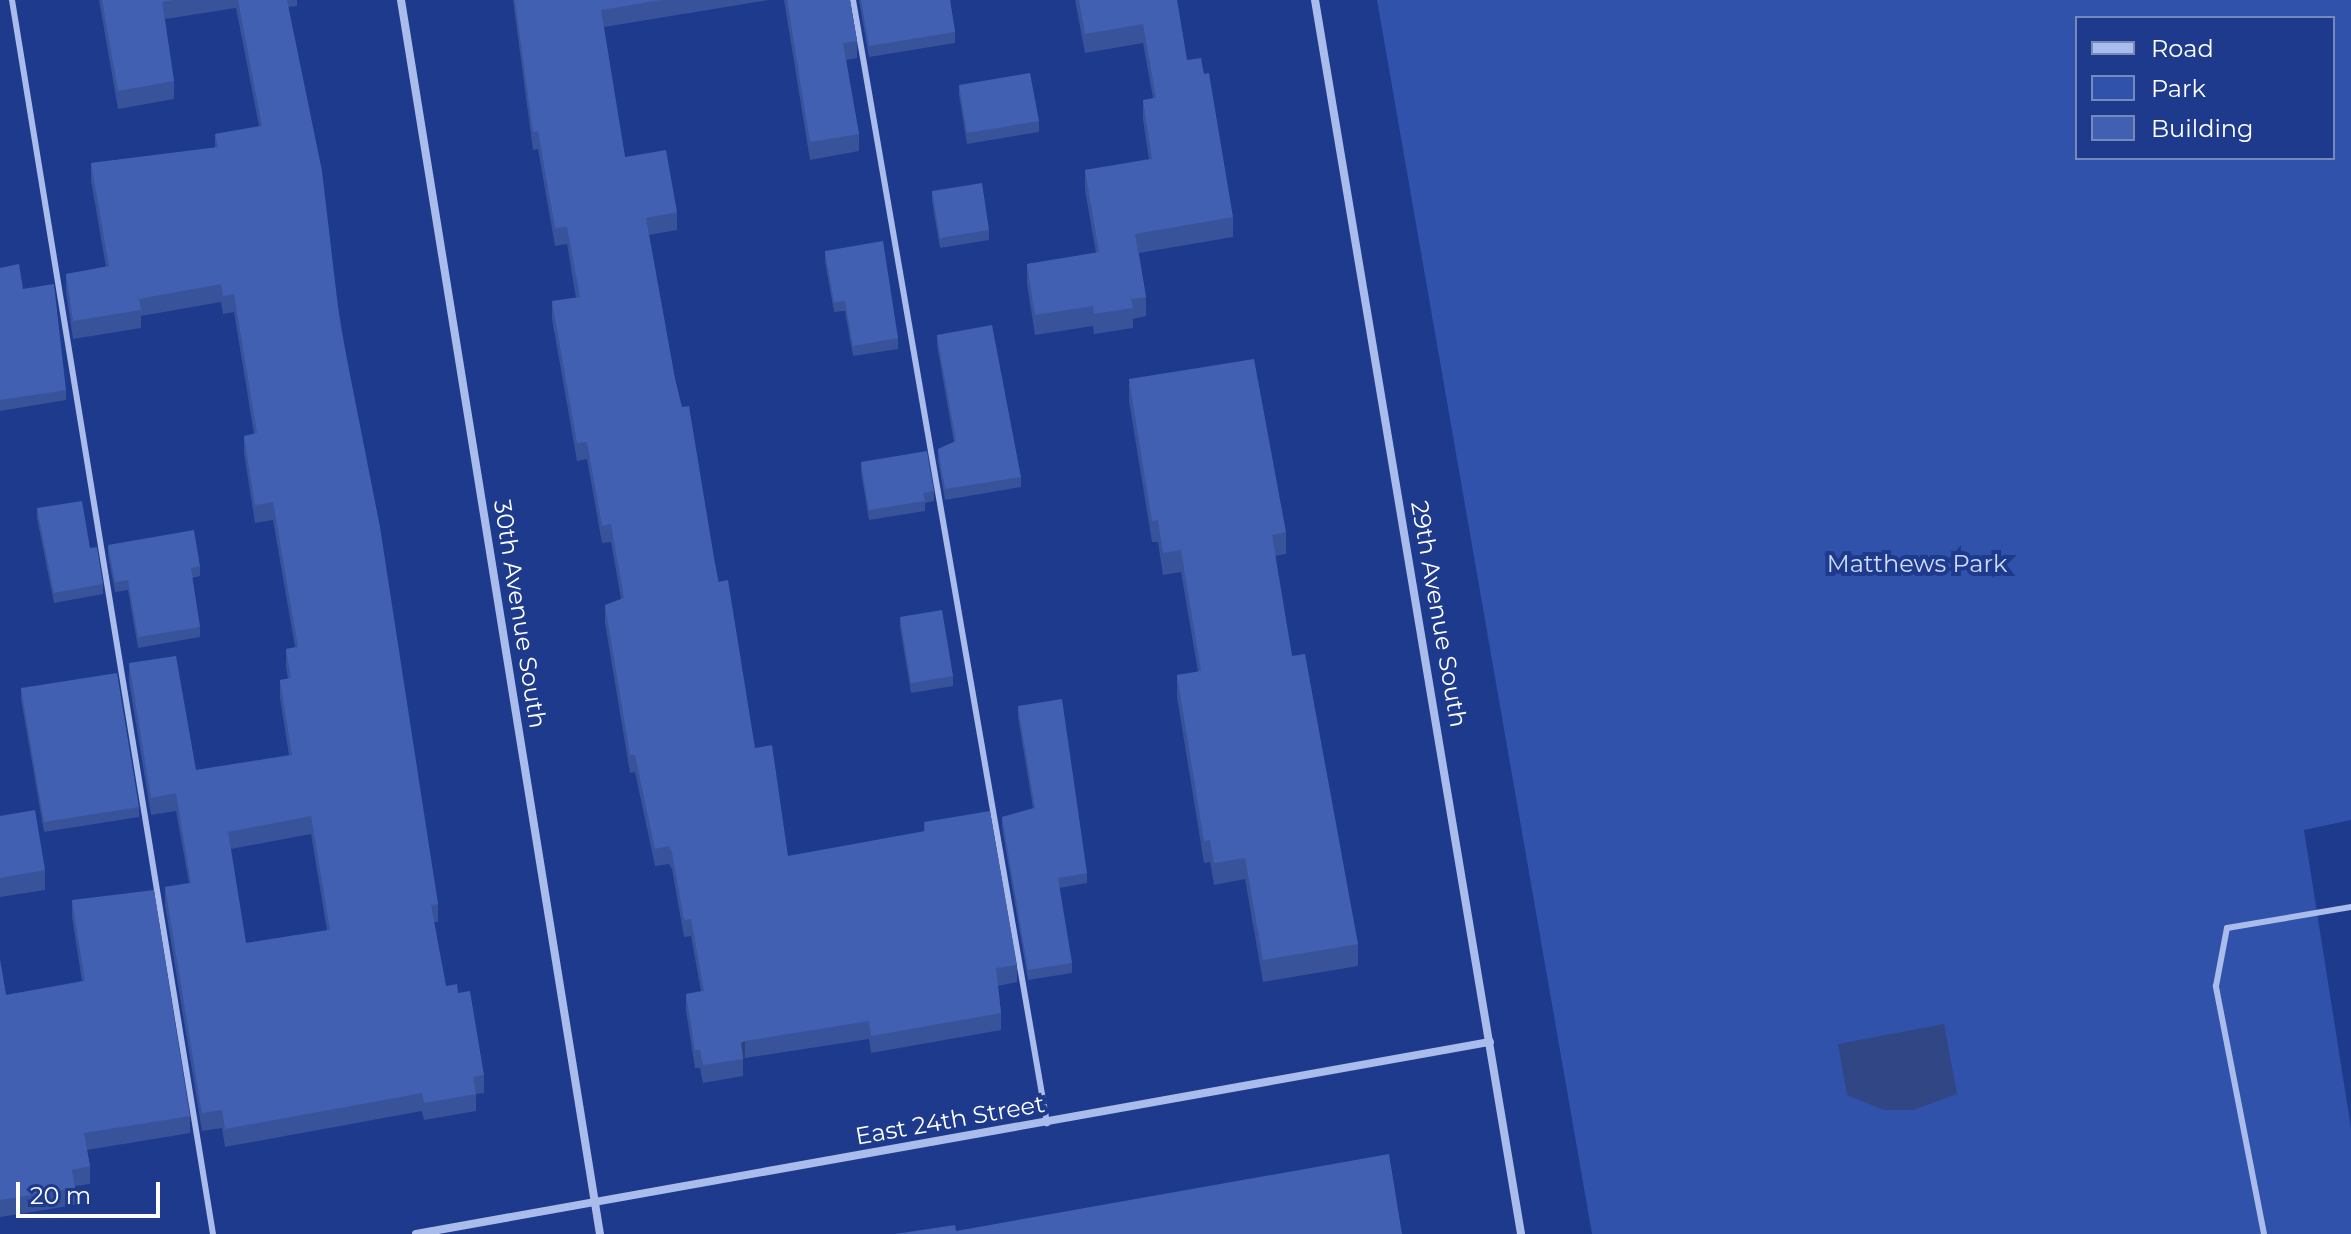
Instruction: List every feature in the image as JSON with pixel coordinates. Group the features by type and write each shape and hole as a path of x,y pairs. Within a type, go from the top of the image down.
{"street":[{"name":"30th Avenue South","path":"401,0 600,1234"},
{"name":"29th Avenue South","path":"1315,0 1521,1234"},
{"name":"East 24th Street","path":"416,1234 1490,1042"}],"lane":[{"path":"12,0 213,1234"},
{"path":"853,0 1047,1123"},
{"path":"2264,1234 2216,986 2227,928 2351,907"}],"green space":[{"name":"Matthews Park","path":"1377,0 2351,0 2351,820 2304,830 2351,1128 2351,1234 1592,1234"}],"shaded area":[{"path":"1944,1024 1957,1094 1913,1110 1884,1110 1847,1095 1838,1044"}],"building":[{"path":"102,0 173,0 162,2 174,81 118,91"},
{"path":"238,0 287,0 322,171 340,324 380,527 438,904 431,905 446,986 457,984 458,993 470,991 484,1075 473,1077 476,1094 424,1103 422,1093 225,1129 222,1110 202,1113 165,887 191,883 176,793 151,798 129,663 176,656 196,770 292,755 280,680 291,678 286,649 298,647 273,502 255,505 244,436 257,433 234,294 223,296 221,284 139,299 141,310 73,321 66,274 109,266 91,163 218,147 215,134 262,126","holes":["311,816 330,930 246,943 228,832"]},
{"path":"515,0 661,0 601,10 625,157 666,150 677,212 646,218 675,379 682,407 689,406 718,582 728,580 755,748 772,745 788,856 925,831 924,822 990,811 1017,965 996,968 1001,1013 871,1036 869,1021 745,1041 741,1043 743,1059 703,1065 700,1050 695,1050 686,994 704,991 691,919 684,920 672,852 669,846 655,849 635,755 630,755 605,605 624,598 611,524 602,526 587,442 577,443 552,301 580,297 567,227 555,228 538,131 533,132"},
{"path":"787,0 850,0 857,41 843,43 859,134 810,142"},
{"path":"861,0 950,0 955,32 869,46"},
{"path":"1079,0 1177,0 1187,60 1201,58 1204,74 1209,73 1233,217 1135,234 1146,297 1131,299 1133,308 1094,314 1093,306 1035,315 1027,264 1099,252 1085,170 1152,159 1143,100 1156,98 1143,24 1085,34"},
{"path":"1030,73 1039,121 967,133 959,85"},
{"path":"982,183 989,230 940,238 932,191"},
{"path":"883,241 898,338 853,346 845,301 834,302 825,251"},
{"path":"19,264 23,289 54,284 66,390 0,400 0,268"},
{"path":"992,325 1021,477 945,489 938,449 956,441 937,335"},
{"path":"1254,359 1286,532 1272,535 1292,656 1305,654 1358,944 1263,960 1245,858 1214,863 1210,840 1204,841 1177,675 1201,671 1181,550 1163,553 1158,520 1152,521 1129,379"},
{"path":"927,451 934,491 923,493 925,501 869,510 861,462"},
{"path":"82,501 90,548 97,547 103,584 54,593 37,508"},
{"path":"194,530 200,566 191,568 200,627 138,637 128,580 115,582 108,545"},
{"path":"942,610 953,676 911,683 900,617"},
{"path":"117,673 139,807 44,822 21,688"},
{"path":"1062,699 1087,873 1058,878 1072,963 1028,970 1002,817 1035,808 1018,706"},
{"path":"35,810 45,870 0,878 0,816"},
{"path":"154,890 190,1116 84,1133 90,1166 72,1170 75,1188 0,1200 0,960 6,995 85,981 72,900"},
{"path":"1389,1154 1402,1234 895,1234 955,1225 956,1231"}]}
